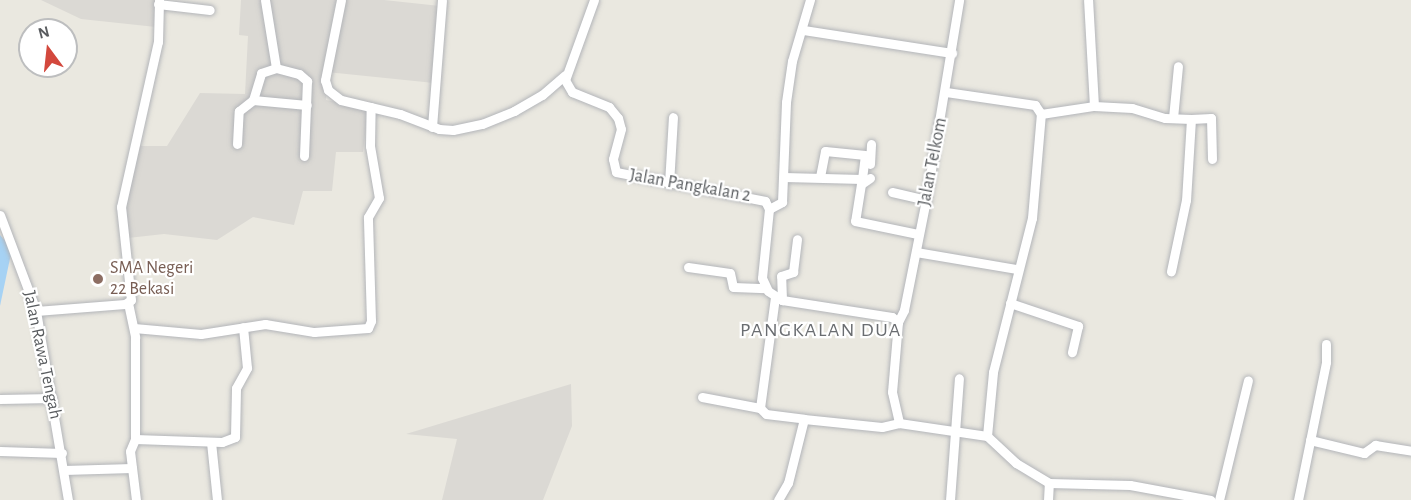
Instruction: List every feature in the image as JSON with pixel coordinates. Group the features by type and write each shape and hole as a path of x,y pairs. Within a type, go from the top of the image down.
{"street":[{"path":"265,0 276,68"},
{"path":"341,0 326,86 341,100 445,130 482,124 529,103 565,75 594,0"},
{"path":"432,127 442,0"},
{"path":"769,209 782,202 786,102 792,61 810,0"},
{"name":"Jalan Telkom","path":"898,322 904,310 926,200 946,92 959,0"},
{"path":"1088,0 1094,106"},
{"path":"136,500 130,445 135,439 134,328 128,303 131,296 121,207 158,42 158,2 210,10"},
{"path":"803,30 951,53"},
{"path":"1173,118 1178,66"},
{"path":"237,144 239,111 253,100 261,73 276,68 305,77 307,105 304,156"},
{"name":"Jalan Pangkalan 2","path":"565,75 572,92 609,107 618,118 621,129 613,159 616,172 669,184 761,199 769,209 762,278 766,288"},
{"path":"946,92 1035,105 1041,114 1032,218 1016,269 993,372 987,436"},
{"path":"253,100 307,105"},
{"path":"1041,114 1094,106 1132,108 1173,118 1210,118 1212,159"},
{"path":"134,328 201,334 265,324 335,332 362,330 370,325 368,217 379,198 370,146 371,107"},
{"path":"669,184 673,117"},
{"path":"1171,271 1186,200 1191,119"},
{"path":"871,144 870,178 861,184 855,221 918,234"},
{"path":"784,177 862,179 865,156 825,151 819,177"},
{"path":"892,192 926,200"},
{"name":"Jalan Rawa Tengah","path":"0,215 36,311 62,453 68,500"},
{"path":"760,408 781,276 793,272 797,239"},
{"path":"916,252 1016,269"},
{"path":"688,267 730,273 733,287 766,288 778,298 892,317 898,322 892,392 899,423"},
{"path":"36,311 128,303"},
{"path":"1010,303 1078,326 1072,352"},
{"path":"135,439 211,442 235,437 236,388 248,368 243,327"},
{"path":"1298,500 1326,362 1326,344"},
{"path":"950,500 953,431 959,378"},
{"path":"1219,500 1248,380"},
{"path":"702,397 760,408 766,414 882,428 899,423 987,436 1016,463 1049,483 1130,485 1211,500"},
{"path":"0,399 52,398"},
{"path":"778,500 788,483 804,419"},
{"path":"1310,440 1364,453 1375,445 1411,451"},
{"path":"211,442 217,500"},
{"path":"0,452 62,453"},
{"path":"64,471 132,468"},
{"path":"1048,500 1049,483"}],"shaded area":[{"path":"41,0 159,0 156,27 81,19"},
{"path":"241,0 384,0 440,6 434,83 327,72 326,100 368,108 363,152 336,152 332,191 303,191 294,225 253,217 217,240 164,234 128,238 123,198 138,146 167,146 200,93 245,94 248,36 239,35"},
{"path":"571,384 572,426 543,500 442,500 457,439 406,434"}],"water":[{"path":"0,235 12,249 0,306"}],"place":[{"name":"SMA Negeri 22 Bekasi","path":"98,279"}],"district":[{"name":"PANGKALAN DUA","path":"821,330"}]}
